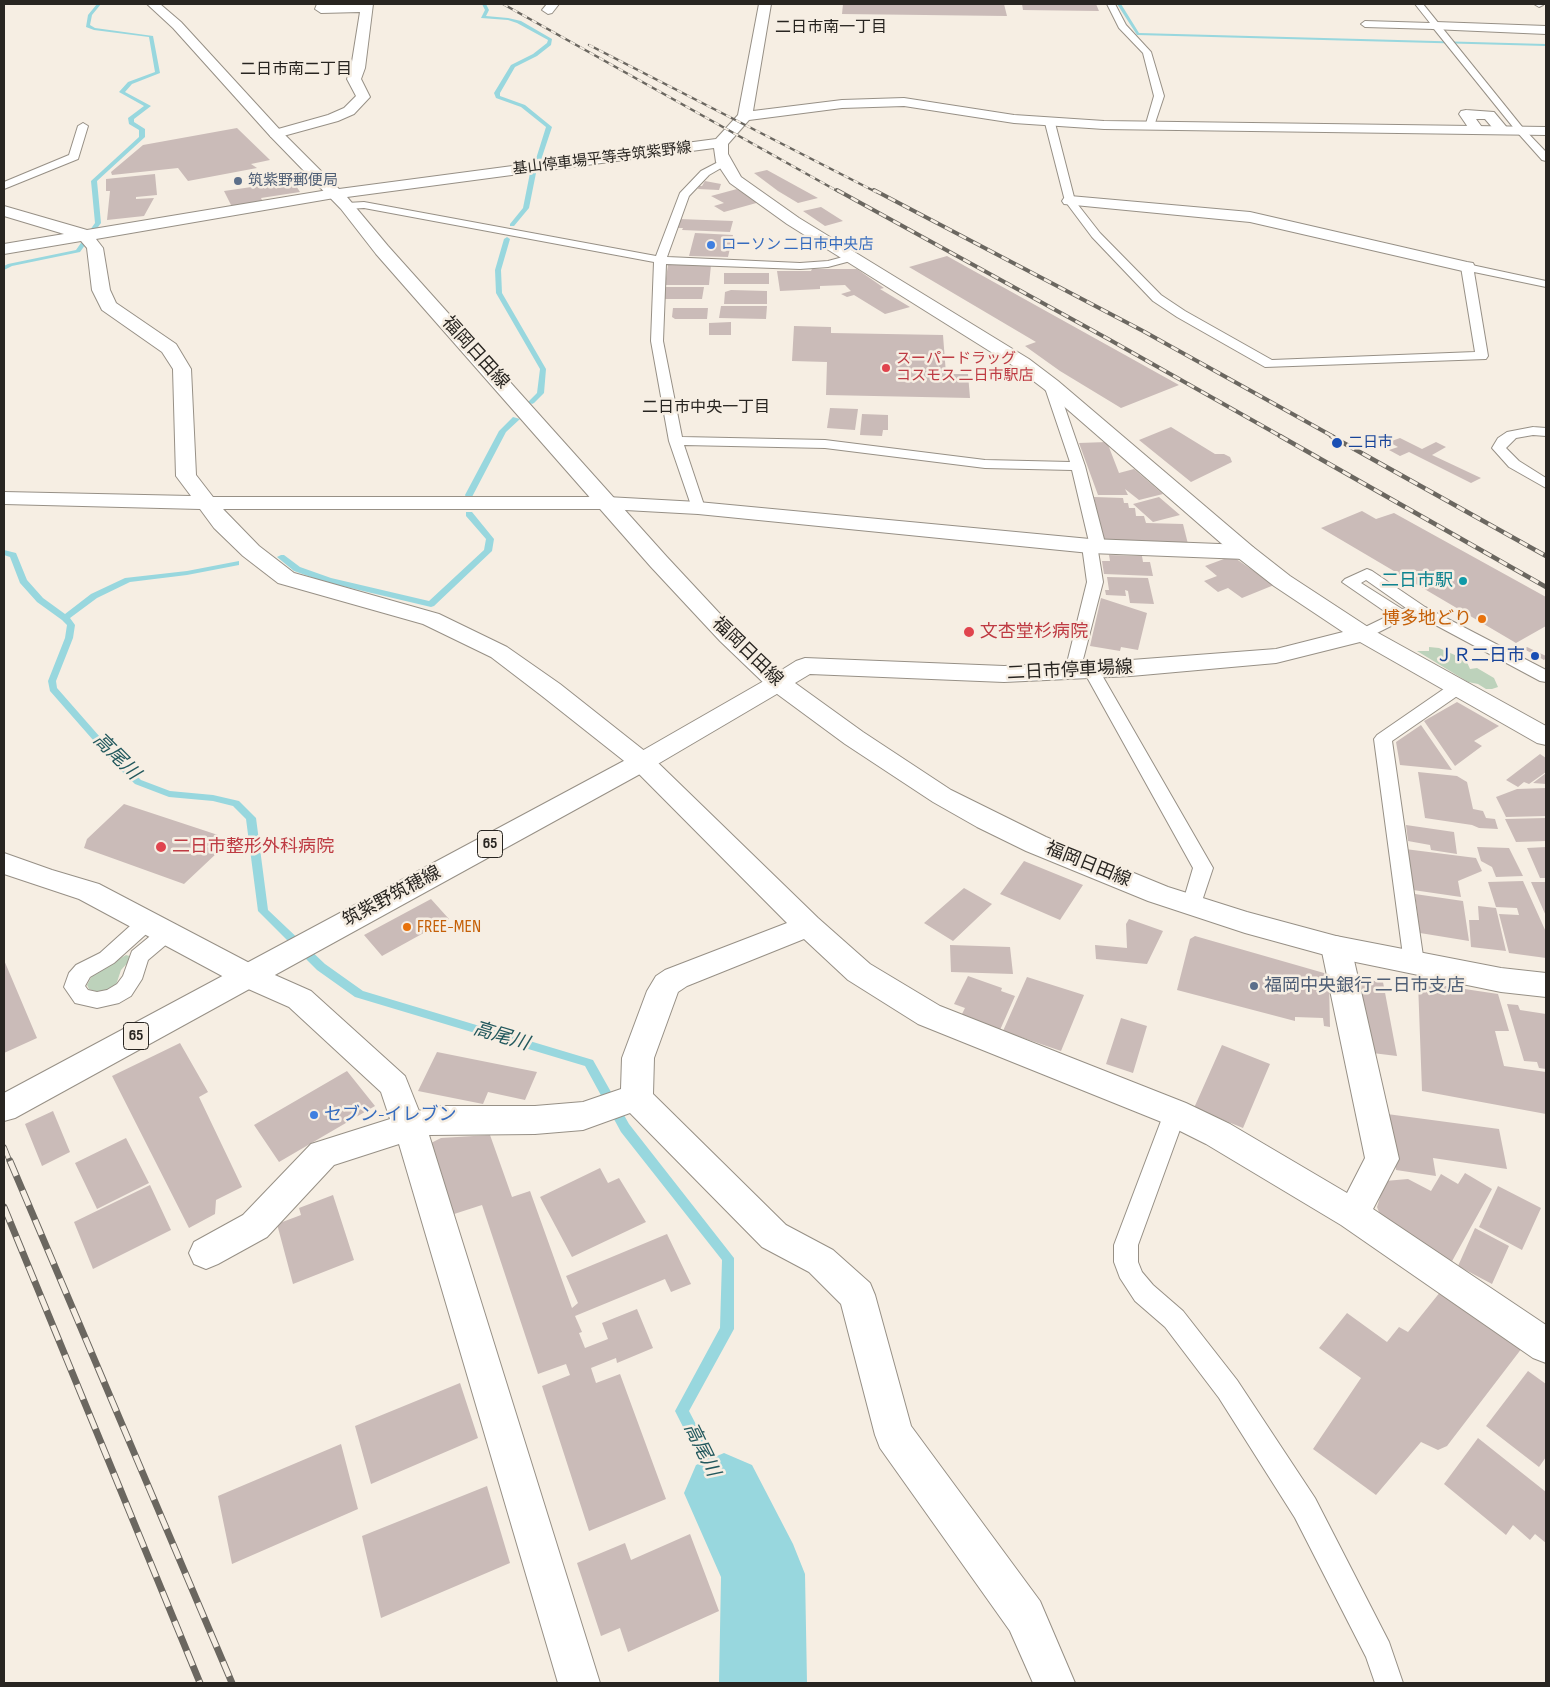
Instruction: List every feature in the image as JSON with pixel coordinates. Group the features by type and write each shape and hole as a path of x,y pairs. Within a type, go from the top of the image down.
{"street":[{"name":"福岡日田線","path":"153,4 177,25 276,134 340,200 382,250 659,562 728,636 778,683 854,738 950,800 1036,844 1158,894 1336,947 1501,980 1546,985"},
{"path":"276,134 333,118 349,111 363,98 354,79 358,68 367,6 321,9 324,4"},
{"path":"765,4 744,116 722,143 721,154 735,180 793,221 998,347 1051,385 1245,552 1282,581 1363,634 1546,738"},
{"path":"1436,26 1546,30"},
{"path":"744,116 842,104 904,102 1050,123 1150,127 1546,131"},
{"name":"基山停車場平等寺筑紫野線","path":"4,249 722,143"},
{"path":"1070,201 1250,217 1467,267"},
{"path":"4,211 85,236 95,248 101,290 108,306 170,348 182,368 186,476 222,524 286,578 431,619 499,652 551,690 642,762 808,926 859,972 929,1015 1176,1113 1218,1134 1353,1214 1546,1346"},
{"path":"4,498 206,503 607,503 698,508 1094,546 1245,552"},
{"name":"二日市停車場線","path":"778,683 805,666 1004,674 1082,670 1276,656 1363,634"},
{"name":"筑紫野筑穂線","path":"4,1108 642,762 778,683"},
{"path":"4,864 89,891 157,928 258,970 300,998 394,1085 410,1127 579,1683"},
{"path":"631,1100 638,1058 662,991 667,984 676,978 808,926"},
{"path":"1336,947 1382,1159 1353,1214"},
{"path":"206,1253 255,1226 323,1154 432,1120 535,1120 583,1116 631,1100"},
{"path":"631,1100 646,1110 774,1236 821,1261 857,1295 894,1435 1025,1616 1054,1683"}],"lane":[{"path":"1111,4 1122,26 1147,52 1159,96 1150,127"},
{"path":"1419,4 1520,130 1546,158"},
{"path":"1365,24 1436,26"},
{"path":"1050,123 1070,201 1096,235 1157,298 1181,314 1270,364 1482,356 1467,267 1546,284"},
{"path":"4,186 74,157 83,126"},
{"path":"698,508 676,440 657,342 660,260 684,195 705,174 724,162"},
{"path":"340,200 660,260 800,266 828,264 854,257"},
{"path":"1051,385 1078,466 1094,546 1094,582 1082,670 1203,868 1192,905"},
{"path":"1546,432 1534,431 1512,435 1503,441 1499,448 1514,464 1546,484"},
{"path":"676,440 825,444 984,464 1078,466"},
{"path":"1400,615 1350,582 1367,574 1419,610 1546,677"},
{"path":"1363,634 1400,615 1419,610"},
{"path":"1414,963 1383,739 1456,688"},
{"path":"1176,1113 1126,1245 1126,1262 1132,1278 1144,1293 1174,1319 1228,1388 1305,1508 1379,1652 1389,1683"}],"green space":[{"path":"1429,647 1439,648 1466,660 1470,669 1477,668 1494,678 1498,687 1486,689 1478,684 1468,682 1417,651 1429,651"},
{"path":"126,955 133,957 121,970 116,985 109,990 98,992 89,989 87,985 93,974"}],"building":[{"path":"843,4 1004,4 1007,16 842,14"},
{"path":"1022,4 1096,4 1099,11 1023,10"},
{"name":"筑紫野郵便局","path":"237,128 270,160 251,164 257,168 188,181 178,168 112,175 111,172 143,145"},
{"path":"767,170 818,198 798,203 754,173"},
{"path":"155,174 157,195 136,197 136,199 154,198 144,216 107,220 110,191 106,191 106,179"},
{"path":"293,181 300,192 261,198 263,202 232,207 224,191"},
{"path":"705,181 721,184 719,190 698,189"},
{"path":"737,189 760,202 724,212 714,206 724,203 711,196"},
{"path":"821,207 843,221 825,226 803,211"},
{"path":"679,219 733,221 730,232 682,230 683,228 676,228"},
{"name":"ローソン 二日市中央店","path":"695,233 733,235 728,257 689,256"},
{"path":"947,256 1179,385 1121,408 1060,371 1025,346 1036,342 909,267"},
{"path":"668,265 711,265 709,285 665,285"},
{"path":"812,269 857,269 884,288 880,289 910,307 885,314 854,295 847,297 841,294 851,291 845,285 820,286 820,289 780,291 777,271 811,271"},
{"path":"724,273 769,273 769,284 724,284"},
{"path":"666,287 704,287 702,299 664,299"},
{"path":"731,290 767,291 767,304 724,304 725,292"},
{"path":"721,306 767,306 766,319 719,318"},
{"path":"673,308 708,308 707,319 675,319 672,317"},
{"path":"731,322 731,335 709,335 709,323"},
{"name":"スーパードラッグ コスモス 二日市駅店","path":"794,326 831,327 831,333 943,335 946,374 968,374 970,398 826,395 827,362 792,361"},
{"path":"830,408 858,409 855,430 827,428"},
{"path":"862,414 888,415 888,430 883,430 882,436 860,435"},
{"path":"1171,427 1215,454 1224,454 1230,457 1232,462 1191,482 1139,440"},
{"path":"1400,438 1422,449 1436,442 1446,447 1432,455 1481,478 1471,483 1409,452 1400,456 1389,450 1398,447 1389,442"},
{"path":"1107,442 1119,473 1134,469 1163,494 1139,500 1125,489 1128,495 1098,495 1079,443"},
{"path":"1094,497 1123,498 1124,503 1128,503 1129,508 1135,508 1136,516 1144,516 1146,523 1183,524 1188,544 1103,541"},
{"path":"1159,497 1180,515 1153,522 1133,504"},
{"name":"二日市駅","path":"1362,511 1376,519 1394,513 1546,597 1546,626 1516,643 1321,528"},
{"path":"1109,555 1142,556 1143,562 1150,562 1153,576 1104,574 1102,561 1110,561"},
{"path":"1232,556 1274,585 1242,598 1228,588 1218,592 1204,581 1217,576 1205,566"},
{"path":"1107,577 1148,578 1154,604 1130,603 1128,591 1125,590 1126,596 1106,595 1105,590 1109,590"},
{"path":"1101,598 1147,613 1138,650 1121,647 1120,651 1090,646"},
{"path":"1527,647 1546,656 1546,658 1544,660 1524,649"},
{"path":"1457,702 1499,726 1474,741 1482,746 1455,766 1424,721"},
{"path":"1421,725 1452,770 1400,765 1396,742"},
{"path":"1540,754 1546,758 1546,772 1529,784 1524,782 1518,787 1506,780"},
{"path":"1418,772 1457,776 1467,782 1473,809 1483,811 1486,818 1495,819 1498,829 1479,828 1472,825 1425,818"},
{"path":"1546,773 1546,784 1533,783"},
{"path":"1546,788 1546,816 1506,817 1496,797 1517,789"},
{"path":"124,804 218,835 207,847 218,852 184,884 84,848 87,839"},
{"path":"1546,818 1546,841 1516,842 1505,819"},
{"path":"1406,825 1454,832 1457,854 1431,850 1430,845 1408,841"},
{"path":"1477,847 1509,848 1523,876 1496,877 1492,867 1481,861"},
{"path":"1546,847 1546,878 1540,878 1527,848"},
{"path":"1405,849 1476,858 1482,871 1458,881 1461,897 1413,890"},
{"path":"1024,861 1083,885 1060,920 1000,894"},
{"path":"1523,881 1546,932 1546,958 1509,953 1499,914 1519,915 1517,908 1496,907 1488,882"},
{"path":"1531,882 1546,882 1546,916"},
{"path":"964,888 992,904 953,941 924,923"},
{"path":"1415,894 1463,901 1469,941 1420,933"},
{"name":"FREE-MEN","path":"431,899 449,919 382,956 364,935"},
{"path":"1478,906 1496,908 1506,951 1471,947 1469,920 1479,920"},
{"path":"1129,919 1163,931 1147,964 1096,959 1095,945 1127,948 1126,924"},
{"name":"福岡中央銀行 二日市支店","path":"1195,936 1324,973 1329,981 1330,1027 1324,1026 1323,1018 1295,1017 1295,1021 1177,990 1190,939"},
{"path":"950,945 1010,947 1013,974 951,972"},
{"path":"4,960 37,1038 4,1053"},
{"path":"968,976 1002,988 1001,991 1015,996 1000,1030 961,1016 965,1008 954,1004"},
{"path":"1027,977 1084,995 1061,1051 1003,1031"},
{"path":"1351,978 1383,982 1397,1056 1364,1052"},
{"path":"1418,982 1498,994 1509,1031 1495,1031 1504,1066 1546,1072 1546,1114 1422,1091"},
{"path":"1507,1004 1518,1005 1520,1010 1546,1014 1546,1069 1539,1068 1537,1062 1524,1061"},
{"path":"1121,1018 1147,1026 1133,1073 1106,1064"},
{"path":"180,1043 208,1092 199,1097 242,1187 216,1200 215,1214 189,1228 112,1076"},
{"path":"1222,1045 1270,1064 1243,1128 1194,1108"},
{"path":"437,1052 537,1072 525,1100 488,1092 483,1104 418,1091"},
{"name":"セブン-イレブン","path":"347,1071 375,1106 279,1162 254,1125"},
{"path":"53,1111 70,1152 42,1166 25,1124"},
{"path":"1387,1114 1499,1129 1507,1169 1433,1158 1436,1176 1396,1170"},
{"path":"490,1135 512,1197 530,1191 572,1308 578,1303 566,1276 667,1234 691,1284 671,1292 665,1279 575,1316 582,1332 579,1333 585,1348 608,1339 602,1323 637,1309 653,1348 617,1363 616,1358 591,1368 596,1383 620,1374 666,1499 589,1531 542,1386 570,1375 566,1364 538,1374 482,1205 451,1215 429,1144 441,1138"},
{"path":"126,1138 149,1183 97,1209 75,1163"},
{"path":"600,1168 608,1183 619,1178 646,1222 572,1257 540,1197"},
{"path":"1465,1173 1492,1189 1451,1263 1382,1220 1377,1207 1385,1181 1408,1179 1431,1191 1441,1174 1458,1184"},
{"path":"150,1185 171,1230 93,1269 74,1222"},
{"path":"1498,1186 1541,1208 1522,1250 1479,1227"},
{"path":"333,1195 354,1260 293,1284 277,1224 301,1215 299,1208"},
{"path":"1475,1228 1509,1246 1492,1284 1458,1266"},
{"path":"1441,1291 1522,1348 1447,1446 1438,1450 1421,1442 1376,1495 1313,1449 1361,1378 1319,1348 1347,1313 1387,1342 1399,1327 1408,1332"},
{"path":"1528,1371 1546,1384 1546,1457 1539,1467 1486,1426"},
{"path":"460,1383 478,1438 371,1484 355,1426"},
{"path":"1478,1438 1546,1492 1546,1543 1535,1534 1530,1540 1513,1525 1506,1535 1444,1484"},
{"path":"341,1444 358,1509 232,1564 218,1496"},
{"path":"487,1486 510,1563 381,1618 362,1536"},
{"path":"690,1534 719,1611 628,1652 620,1628 601,1636 577,1563 625,1543 631,1560"}],"waterway":[{"path":"4,268 10,265 78,251 98,223 94,181 142,137 142,129 131,123 131,118 148,106 122,92 130,83 158,73 151,36 94,29 88,26 90,15 99,4"},
{"path":"484,4 487,10 483,17 519,22 550,39 549,44 535,55 513,66 497,93 498,97 523,106 549,127 538,162"},
{"path":"1119,4 1137,34 1546,45"},
{"path":"512,225 526,208 533,173"},
{"path":"507,239 498,270 499,293 543,369 540,393 532,402"},
{"path":"469,495 503,431 516,419"},
{"path":"281,557 297,569 328,580 431,604 488,551 490,539 469,514"},
{"name":"高尾川","path":"4,552 13,555 23,581 40,600 65,618"},
{"path":"65,618 94,596 128,580 187,573 236,563"},
{"name":"高尾川","path":"65,618 71,625 69,638 52,681 53,689 118,763 138,782 169,794 213,798 236,803 251,818 263,911 321,967 359,994 589,1063 625,1128 728,1258 727,1329 682,1411 724,1493"},
{"name":"高尾川","path":"724,1493 763,1574 763,1683"}],"railway":[{"path":"503,4 839,192"},
{"path":"589,45 876,192"},
{"path":"837,190 1282,437"},
{"path":"874,190 1143,331 1334,437"},
{"path":"1280,436 1546,587"},
{"path":"1331,436 1546,556"},
{"path":"4,1147 10,1162"},
{"path":"10,1161 232,1683"},
{"path":"4,1207 200,1683"}],"place":[{"name":"筑紫野郵便局","path":"238,181"},
{"name":"ローソン 二日市中央店","path":"711,245"},
{"name":"スーパードラッグ コスモス 二日市駅店","path":"886,368"},
{"name":"二日市","path":"1337,443"},
{"name":"二日市駅","path":"1463,581"},
{"name":"博多地どり","path":"1482,619"},
{"name":"文杏堂杉病院","path":"969,632"},
{"name":"ＪＲ二日市","path":"1535,656"},
{"name":"二日市整形外科病院","path":"161,847"},
{"name":"FREE-MEN","path":"407,927"},
{"name":"福岡中央銀行 二日市支店","path":"1254,986"},
{"name":"セブン-イレブン","path":"314,1115"}],"district":[{"name":"二日市南一丁目","path":"831,28"},
{"name":"二日市南二丁目","path":"296,70"},
{"name":"二日市中央一丁目","path":"706,408"}]}
